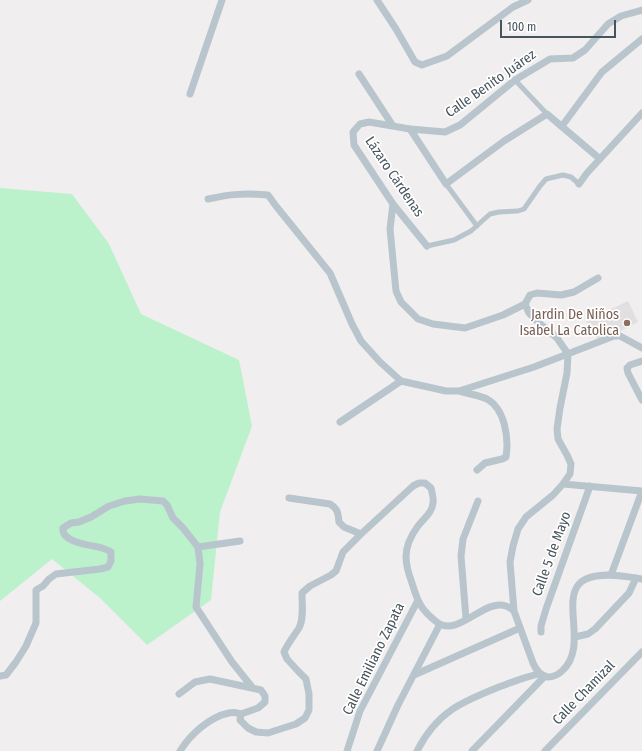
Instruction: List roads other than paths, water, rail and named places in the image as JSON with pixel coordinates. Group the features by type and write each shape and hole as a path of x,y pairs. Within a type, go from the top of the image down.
{"street":[{"path":"190,94 222,0"},
{"path":"377,0 415,62 422,65 447,56 513,7 528,0"},
{"name":"Calle Benito Juárez","path":"410,129 445,132 460,125 515,80 550,59 573,58 585,50 608,24 621,16 642,10"},
{"path":"562,126 602,72 642,40"},
{"path":"359,74 393,126"},
{"path":"515,80 547,114 600,159"},
{"path":"428,246 454,240 471,231 490,214 524,210 546,179 563,175 571,177 579,184 587,173 642,113"},
{"path":"446,184 504,141 547,114"},
{"name":"Lázaro Cárdenas","path":"410,129 369,122 360,124 353,132 354,145 393,204 428,246"},
{"path":"410,129 446,184 477,226"},
{"path":"208,199 234,193 268,195 330,273 352,324 362,341 380,362 401,381 446,391 459,391 486,399 496,406 502,419 507,441 506,457 485,464 477,470"},
{"path":"393,204 390,229 396,291 401,302 418,319 433,324 465,328 503,315 525,304 530,295 537,293 560,296 574,292 598,278"},
{"path":"525,304 529,313 557,338 568,354 568,373 560,408 557,430 558,439 571,464 570,474 553,495 526,517 518,529 510,562 514,611 533,663 543,675"},
{"path":"459,391 534,367 614,336 620,336 642,348"},
{"path":"641,396 628,373 627,368 630,365 642,361"},
{"path":"340,422 401,381"},
{"path":"241,714 240,720 248,728 256,732 268,733 296,724 305,718 309,710 309,694 306,679 287,659 284,652 288,642 299,627 302,615 302,593 310,586 336,571 343,552 413,486 419,483 425,483 431,488 433,503 430,512 411,538 407,548 406,557 417,602 425,613 440,624 449,626 457,624 498,605 505,606 514,611"},
{"path":"563,484 642,491 611,575"},
{"name":"Calle 5 de Mayo","path":"541,632 541,626 546,609 590,486"},
{"path":"289,498 330,504 336,508 339,522 344,527 361,534"},
{"path":"0,676 6,675 16,662 26,646 36,623 36,590 43,586 56,574 100,569 108,567 111,561 111,552 104,548 92,546 68,538 62,531 63,528 67,525 91,517 109,506 125,501 140,499 163,501 167,505 173,518 198,547 200,564 196,607 232,662 252,688"},
{"path":"466,619 462,556 463,539 478,501"},
{"path":"198,547 240,541"},
{"path":"417,751 429,731 446,712 468,699 521,678 543,675 549,677 558,674 566,668 571,658 575,637 573,597 575,590 580,583 588,578 611,575 639,578 629,593 595,629 588,634 575,637"},
{"name":"Calle Emiliano Zapata","path":"347,751 360,711 417,602"},
{"path":"377,751 440,624"},
{"path":"414,675 520,628"},
{"name":"Calle Chamizal","path":"548,749 642,652"},
{"path":"472,751 543,675"},
{"path":"179,694 195,682 210,679 261,690 265,696 265,702 258,708 241,714 230,713 217,717 197,731 184,744 180,751"},
{"path":"548,749 558,751"}],"place":[{"name":"Jardin De Niños Isabel La Catolica","path":"627,323"}]}
